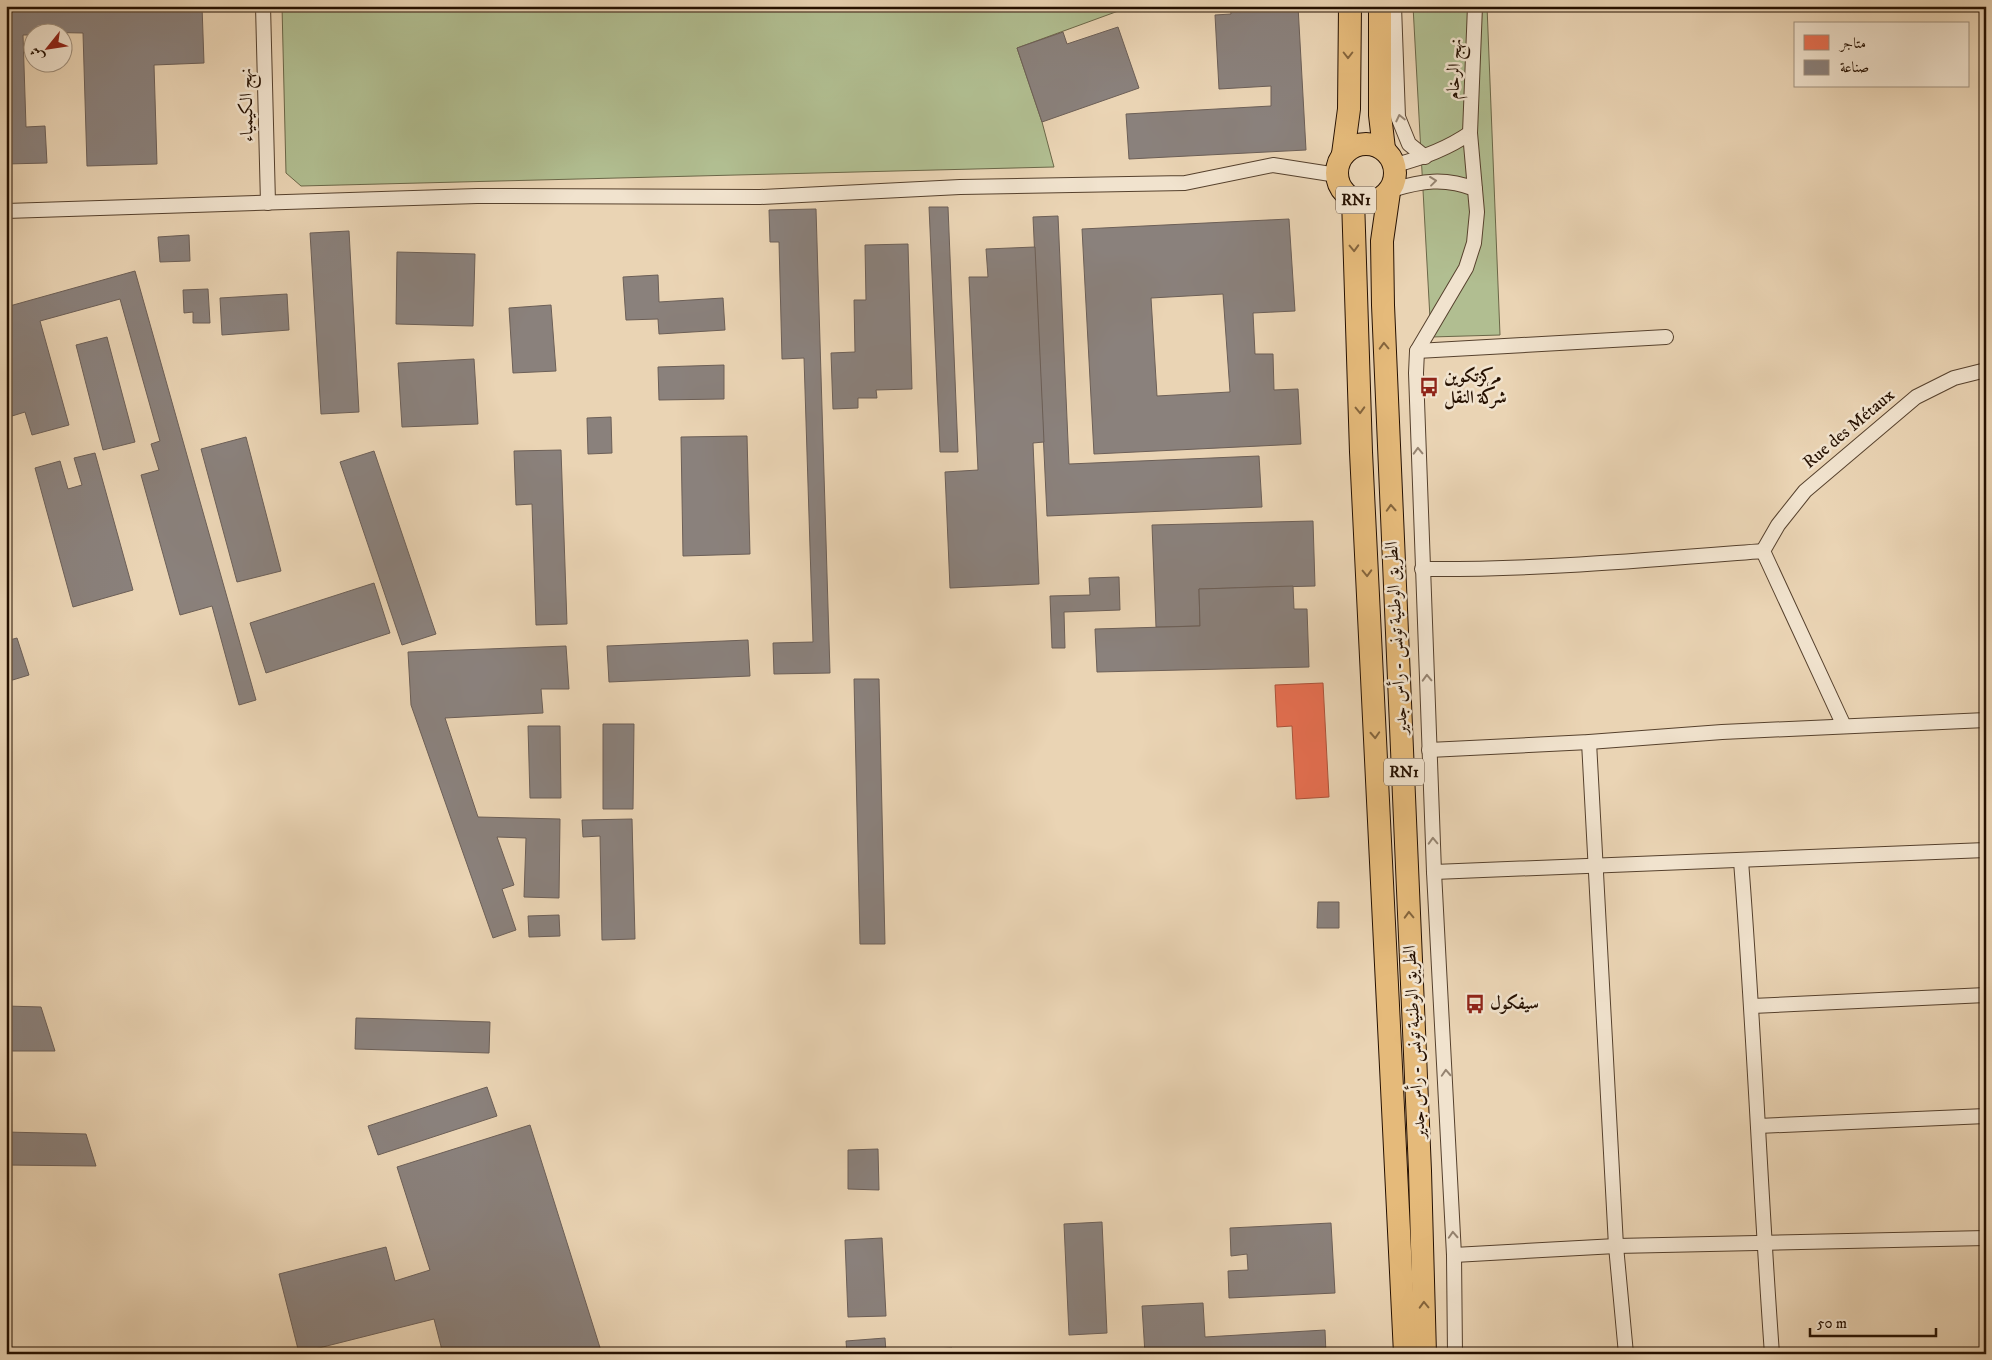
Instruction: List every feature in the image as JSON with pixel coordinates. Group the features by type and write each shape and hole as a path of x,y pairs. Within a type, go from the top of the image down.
{"main road":[{"path":"1340,164 1349,109 1350,6"},
{"name":"RN1","path":"1340,164 1339,184 1345,193 1353,199 1362,202 1372,202 1382,198 1390,191 1394,182 1380,115 1380,6"},
{"path":"1340,164 1350,148 1368,143 1390,157"},
{"name":"الطريق الوطنية تونس - رأس جدير","path":"1390,191 1382,241 1383,305 1420,1162 1426,1354"},
{"name":"الطريق الوطنية تونس - رأس جدير","path":"1353,199 1369,622 1392,1054 1405,1354"}],"street":[{"name":"نهج الكيمياء","path":"263,6 268,203"},
{"path":"1394,6 1398,117 1409,144 1425,157"},
{"name":"نهج الرخام","path":"1417,351 1466,268 1474,243 1477,212 1470,132 1475,6"},
{"path":"1390,157 1425,157 1454,144 1470,132"},
{"path":"6,212 477,196 760,197 960,187 1185,183 1274,165 1340,164"},
{"path":"1390,191 1441,180 1475,189"},
{"path":"1455,1354 1454,1255 1434,872 1422,569 1417,422 1417,351 1666,337"},
{"name":"Rue des Métaux","path":"1763,550 1778,525 1805,491 1916,398 1954,378 1986,370"},
{"path":"1422,569 1469,570 1627,561 1763,550 1844,726"},
{"path":"1429,750 1589,742 1722,732 1986,720"},
{"path":"1589,742 1594,867 1616,1246 1626,1354"},
{"path":"1434,872 1986,850"},
{"path":"1741,861 1752,1006 1764,1242 1772,1354"},
{"path":"1752,1006 1986,995"},
{"path":"1758,1126 1986,1116"},
{"path":"1454,1255 1616,1246 1986,1238"}],"green space":[{"path":"282,6 1121,6 1121,10 1017,48 1042,122 1054,167 301,186 286,173"},
{"path":"1413,6 1487,6 1500,335 1431,337"}],"building: متاجر":[{"path":"1323,683 1329,797 1296,799 1292,726 1277,727 1275,685"}],"building: صناعة":[{"path":"6,6 202,6 204,63 154,65 157,164 87,166 83,33 72,33 72,22 22,22 22,72 24,72 26,127 45,126 47,163 6,164"},
{"path":"1121,6 1144,6 1145,9 1121,10"},
{"path":"1230,6 1298,6 1306,150 1129,159 1126,114 1271,106 1271,86 1219,89 1215,15 1231,14"},
{"path":"1118,27 1139,88 1042,122 1017,48 1063,32 1067,44"},
{"path":"929,207 948,207 958,452 940,452"},
{"path":"816,209 830,673 774,674 773,643 813,642 804,358 782,359 779,242 770,242 769,210"},
{"path":"1058,216 1069,464 1259,456 1262,507 1047,516 1033,217"},
{"path":"1289,219 1295,311 1253,313 1255,354 1273,354 1274,390 1298,389 1301,444 1094,454 1082,229","holes":["1223,294 1230,392 1157,396 1151,298"]},
{"path":"349,231 359,412 321,414 310,233"},
{"path":"189,235 190,261 160,262 158,237"},
{"path":"908,244 912,389 876,390 877,398 858,398 858,408 833,409 831,353 855,352 854,300 866,300 865,245"},
{"path":"1035,247 1044,442 1033,443 1039,584 950,588 945,472 978,470 969,277 988,277 986,249"},
{"path":"397,252 475,254 473,326 396,324"},
{"path":"135,271 256,700 239,705 212,606 180,615 141,475 159,470 151,444 160,441 120,299 40,321 69,425 32,435 25,412 12,416 6,397 6,307"},
{"path":"658,275 659,302 723,298 725,330 659,334 658,319 626,320 623,277"},
{"path":"208,289 210,323 193,323 193,312 184,313 183,290"},
{"path":"287,294 289,330 222,335 220,298"},
{"path":"551,305 556,371 513,373 509,308"},
{"path":"107,337 135,442 103,450 76,345"},
{"path":"474,359 478,424 402,427 398,363"},
{"path":"724,365 724,399 659,400 658,367"},
{"path":"611,417 612,453 588,454 587,418"},
{"path":"747,436 750,554 683,556 681,437"},
{"path":"246,437 281,571 237,582 201,449"},
{"path":"561,450 567,624 536,625 532,504 516,505 514,451"},
{"path":"374,451 436,634 402,645 340,462"},
{"path":"95,453 133,590 73,607 35,468 60,461 68,489 82,485 74,458"},
{"path":"1313,521 1315,586 1199,589 1200,626 1156,627 1152,525"},
{"path":"1119,577 1120,610 1064,612 1065,648 1052,648 1050,596 1090,595 1089,578"},
{"path":"374,583 390,633 266,673 250,623"},
{"path":"1293,586 1294,609 1307,609 1309,667 1097,672 1095,629 1200,626 1199,589"},
{"path":"17,638 29,675 6,682 6,641"},
{"path":"748,640 750,676 609,682 607,646"},
{"path":"566,646 569,689 541,689 543,713 445,718 478,817 560,819 559,898 524,897 526,838 497,837 514,885 502,889 516,930 493,938 411,705 408,652"},
{"path":"854,679 879,679 885,944 860,944"},
{"path":"603,724 634,724 633,809 603,809"},
{"path":"528,726 560,726 561,798 530,798"},
{"path":"632,819 635,939 602,940 600,836 583,837 582,820"},
{"path":"1318,902 1339,902 1339,928 1317,928"},
{"path":"559,915 560,936 529,937 528,916"},
{"path":"6,1006 41,1007 55,1051 6,1051"},
{"path":"356,1018 490,1022 489,1053 355,1049"},
{"path":"487,1087 497,1116 378,1155 368,1126"},
{"path":"530,1125 602,1354 443,1354 434,1319 299,1353 279,1274 386,1247 395,1281 430,1270 397,1167"},
{"path":"6,1132 86,1134 96,1166 6,1165"},
{"path":"878,1149 879,1190 848,1189 848,1150"},
{"path":"1102,1222 1107,1333 1069,1335 1064,1224"},
{"path":"1331,1223 1335,1293 1229,1298 1228,1271 1248,1270 1247,1254 1231,1256 1230,1228"},
{"path":"882,1238 886,1316 848,1317 845,1240"},
{"path":"1203,1303 1205,1337 1325,1330 1326,1354 1145,1354 1142,1306"},
{"path":"885,1338 886,1352 952,1348 952,1354 847,1354 846,1341"}],"place":[{"name":"مركزتكوين شركة النقل","path":"1429,387"},
{"name":"سيفكول","path":"1475,1004"}]}
